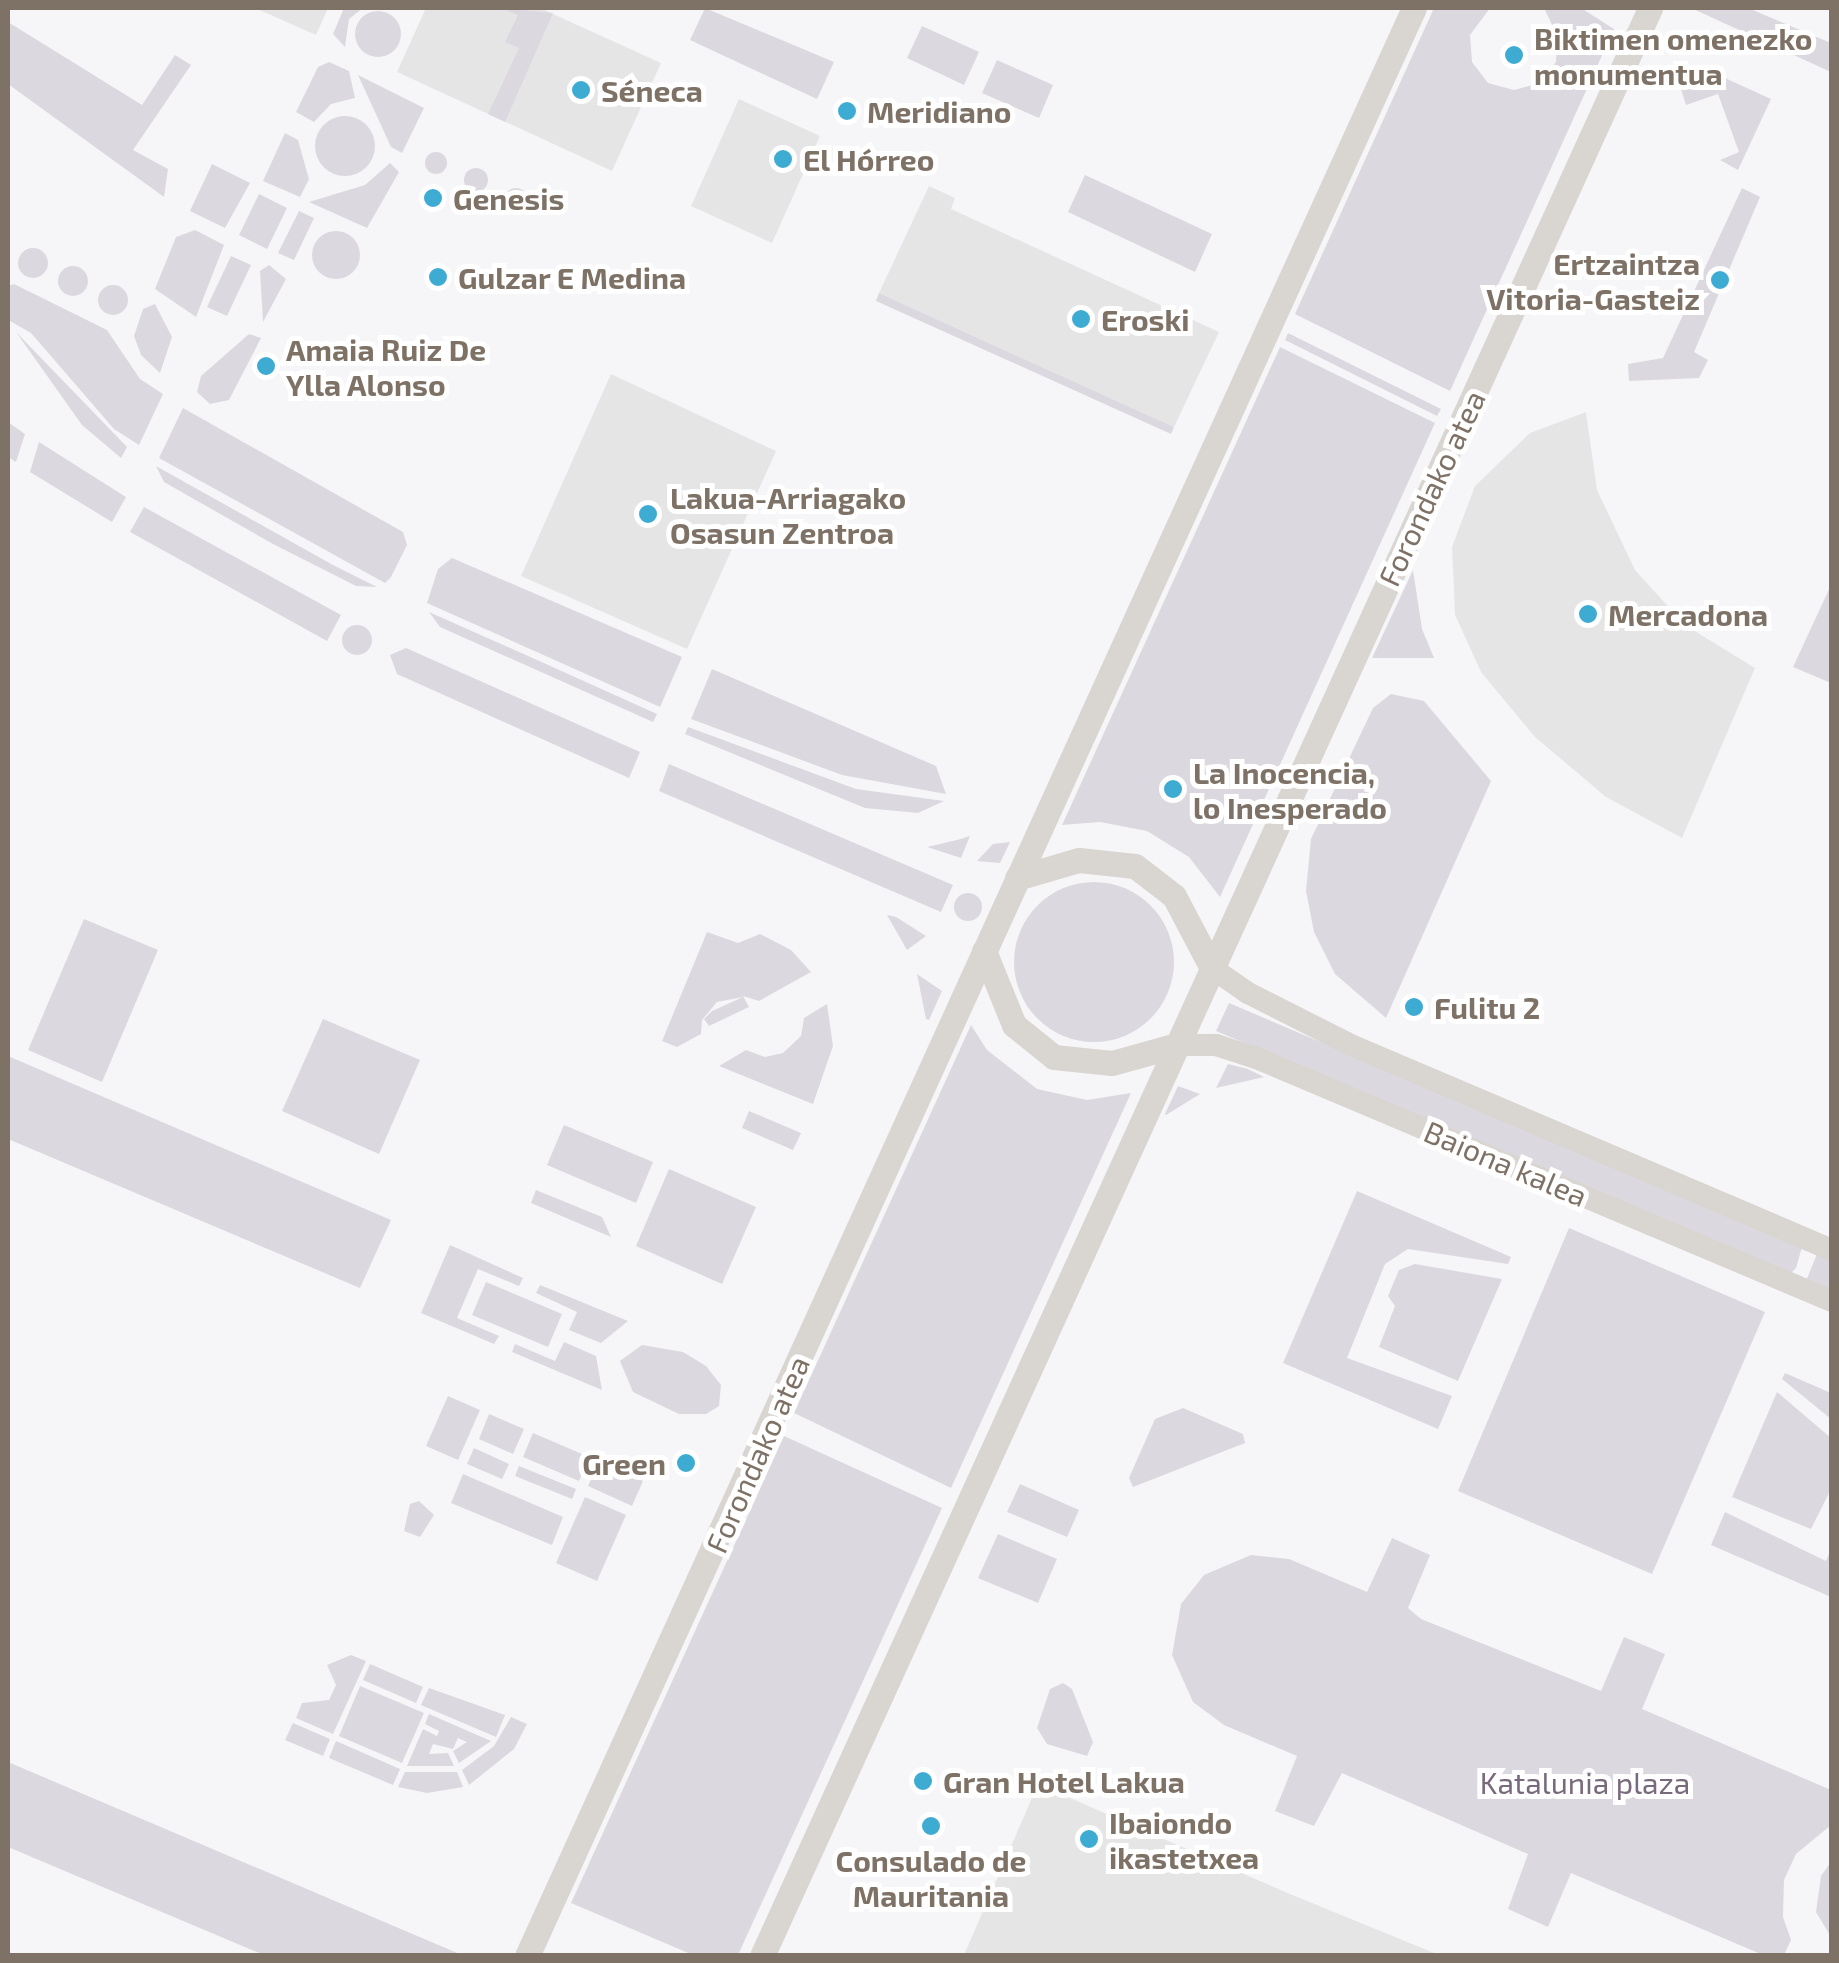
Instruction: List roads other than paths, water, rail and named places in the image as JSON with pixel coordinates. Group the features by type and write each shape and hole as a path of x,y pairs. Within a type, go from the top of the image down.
{"main road":[{"name":"Forondako atea","path":"527,1956 1414,8"},
{"name":"Forondako atea","path":"762,1956 1650,8"},
{"path":"1017,878 1078,860 1135,866 1174,896 1212,968"},
{"path":"984,951 1014,1025 1054,1057 1112,1063 1177,1045"}],"street":[{"name":"Baiona kalea","path":"1212,968 1248,994 1351,1045 1832,1250"},
{"name":"Baiona kalea","path":"1177,1045 1216,1045 1271,1064 1832,1301"}],"place":[{"name":"Biktimen omenezko monumentua","path":"1514,55"},
{"name":"Séneca","path":"581,90"},
{"name":"Meridiano","path":"847,111"},
{"name":"El Hórreo","path":"783,159"},
{"name":"Genesis","path":"433,198"},
{"name":"Gulzar E Medina","path":"438,277"},
{"name":"Ertzaintza Vitoria-Gasteiz","path":"1720,280"},
{"name":"Eroski","path":"1081,319"},
{"name":"Amaia Ruiz De Ylla Alonso","path":"266,366"},
{"name":"Lakua-Arriagako Osasun Zentroa","path":"648,514"},
{"name":"Mercadona","path":"1588,614"},
{"name":"La Inocencia, lo Inesperado","path":"1173,789"},
{"name":"Fulitu 2","path":"1414,1007"},
{"name":"Green","path":"686,1463"},
{"name":"Gran Hotel Lakua","path":"923,1781"},
{"name":"Consulado de Mauritania","path":"931,1826"},
{"name":"Ibaiondo ikastetxea","path":"1089,1839"}],"park label":[{"name":"Katalunia plaza","path":"1585,1782"}]}
